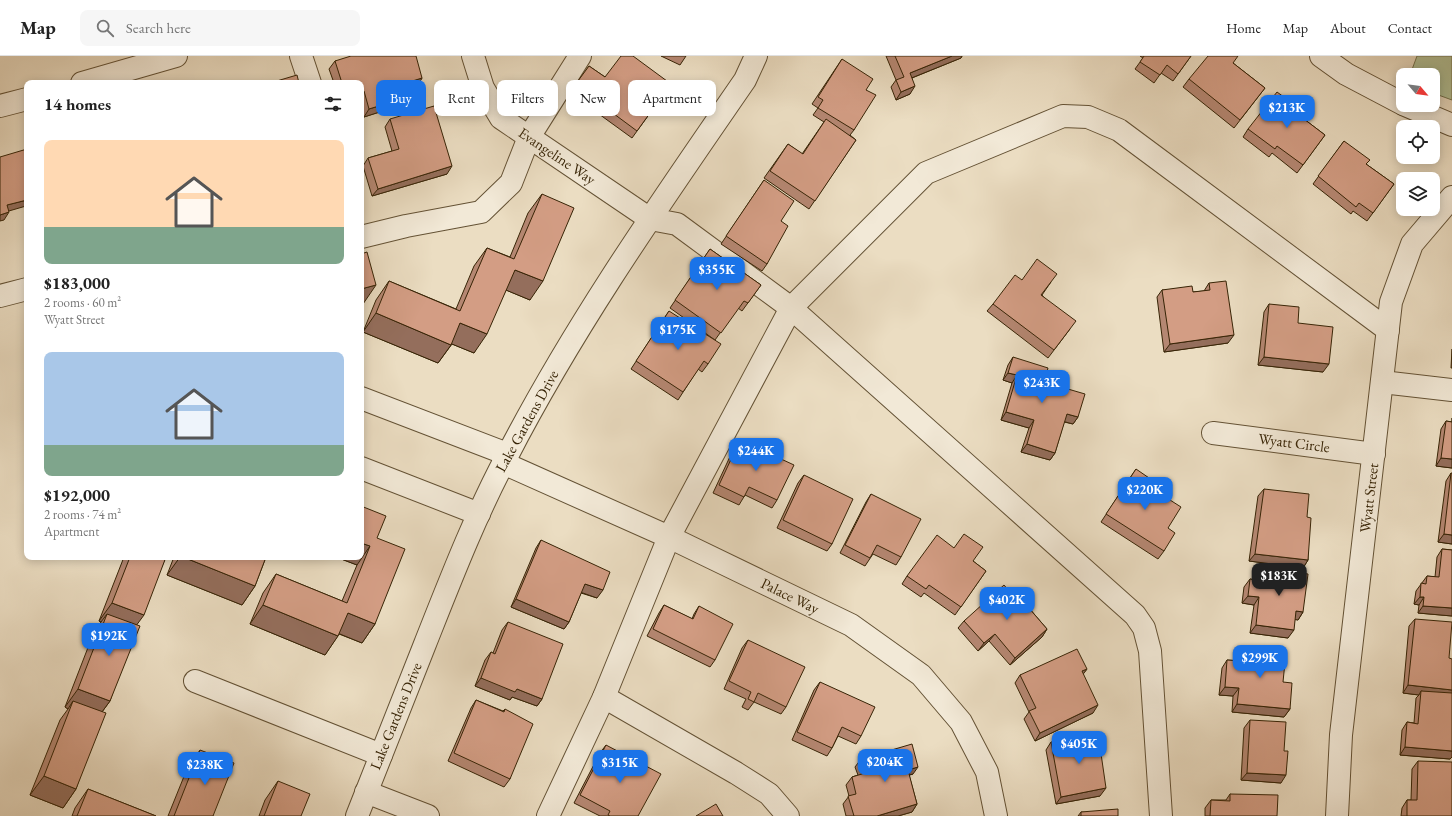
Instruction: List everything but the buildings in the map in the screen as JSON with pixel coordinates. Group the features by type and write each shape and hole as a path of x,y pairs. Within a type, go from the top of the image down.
{"street":[{"path":"92,80 176,56"},
{"path":"301,56 309,80"},
{"name":"Evangeline Way","path":"473,56 483,88 501,118 650,219"},
{"path":"364,236 406,226 480,212 511,183 529,137 580,56"},
{"name":"Lake Gardens Drive","path":"357,816 446,592 479,514 505,459 571,340 650,219 745,80 756,56"},
{"path":"1321,56 1346,74 1396,100"},
{"path":"0,106 24,100"},
{"path":"1422,112 1452,125"},
{"path":"548,816 604,697 669,537 791,308 926,173 1062,116 1088,117 1118,130 1388,330"},
{"name":"Wyatt Street","path":"1337,816 1341,735 1391,302 1412,244 1452,197"},
{"path":"650,219 677,224 791,308 1135,615 1144,628 1150,651 1161,816"},
{"path":"0,296 24,290"},
{"path":"1382,382 1452,390"},
{"name":"Palace Way","path":"364,399 505,459 851,625 921,675 961,722 987,772 996,816"},
{"name":"Wyatt Circle","path":"1213,433 1374,454"},
{"path":"364,469 479,514"},
{"path":"195,681 381,756"},
{"path":"604,697 736,773 769,794 788,816"},
{"path":"366,792 428,816"}],"green space":[{"path":"1417,56 1452,56 1452,100 1440,96 1440,68 1413,68"}]}
